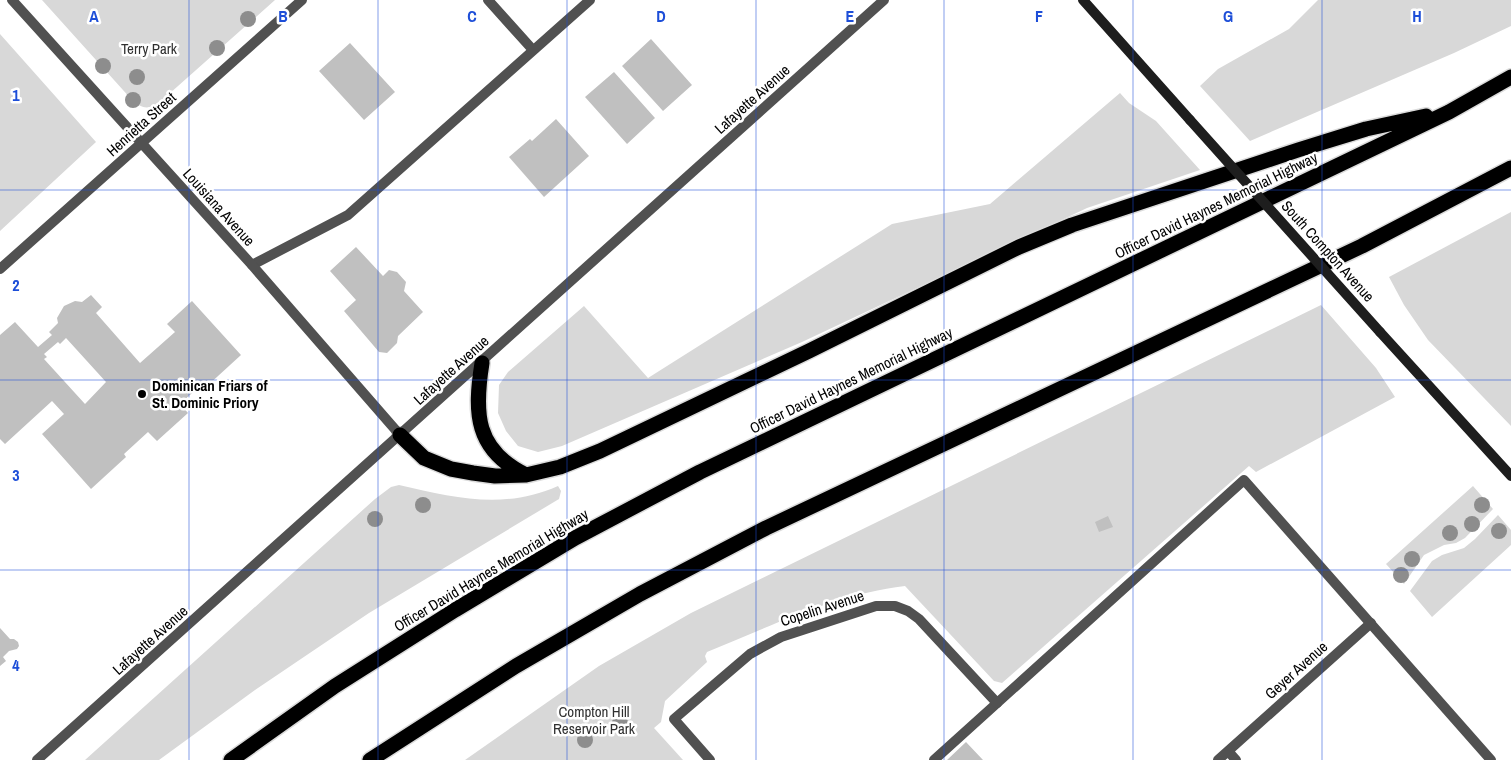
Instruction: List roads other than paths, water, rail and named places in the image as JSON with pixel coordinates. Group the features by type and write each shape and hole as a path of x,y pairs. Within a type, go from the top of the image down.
{"highway":[{"name":"Officer David Haynes Memorial Highway","path":"231,760 335,686 455,610 583,533 700,472 1449,112 1511,77"},
{"path":"400,435 424,458 451,469 495,476 526,475 560,467 600,451 817,347 1019,247 1072,225 1366,129 1449,112"},
{"path":"370,760 516,666 640,594 758,533 1362,246 1511,168"},
{"path":"482,363 478,402 482,434 492,450 514,470 526,475"}],"main road":[{"name":"South Compton Avenue","path":"1083,0 1511,476"}],"street":[{"name":"Louisiana Avenue","path":"12,0 252,266 400,435"},
{"name":"Henrietta Street","path":"0,269 302,0"},
{"path":"488,0 533,50"},
{"path":"252,266 348,215 590,0"},
{"name":"Lafayette Avenue","path":"37,760 482,363 884,0"},
{"path":"934,760 1244,480 1491,760"},
{"name":"Copelin Avenue","path":"710,760 674,720 750,654 781,637 876,606 895,606 908,610 919,619 997,703"},
{"name":"Geyer Avenue","path":"1218,760 1371,623"},
{"path":"1228,751 1236,760"}],"place":[{"name":"Dominican Friars of St. Dominic Priory","path":"142,394"}],"park label":[{"name":"Terry Park","path":"149,48"},
{"name":"Compton Hill Reservoir Park","path":"594,720"}]}
